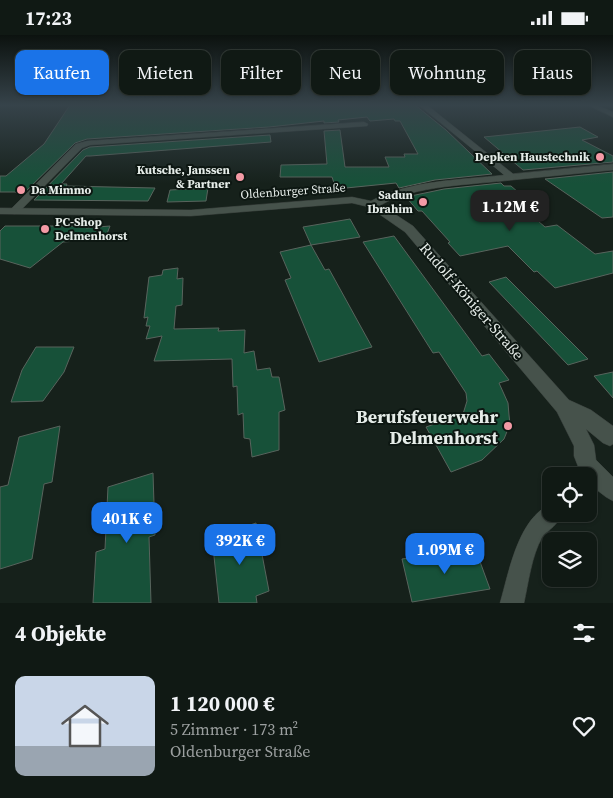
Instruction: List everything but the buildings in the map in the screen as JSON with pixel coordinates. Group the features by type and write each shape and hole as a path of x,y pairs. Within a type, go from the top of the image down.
{"main road":[{"path":"455,132 512,177"},
{"path":"373,205 387,197 412,189 512,177"},
{"name":"Oldenburger Straße","path":"0,211 191,213 352,200 373,205"},
{"name":"Rudolf-Königer-Straße","path":"373,205 409,229 562,406 584,445 584,456 588,467"},
{"name":"Rudolf-Königer-Straße","path":"562,406 584,417 612,437"},
{"name":"Rudolf-Königer-Straße","path":"584,445 590,436 600,434 612,437"},
{"name":"Rudolf-Königer-Straße","path":"597,482 613,490"}],"street":[{"path":"14,211 79,146 100,142 254,132"},
{"path":"512,177 613,167"},
{"path":"512,603 523,561 534,532 544,522"}],"place":[{"name":"Depken Haustechnik","path":"600,157"},
{"name":"Kutsche, Janssen & Partner","path":"240,177"},
{"name":"Da Mimmo","path":"21,190"},
{"name":"Sadun Ibrahim","path":"423,202"},
{"name":"PC-Shop Delmenhorst","path":"45,229"},
{"name":"Berufsfeuerwehr Delmenhorst","path":"508,426"}]}
